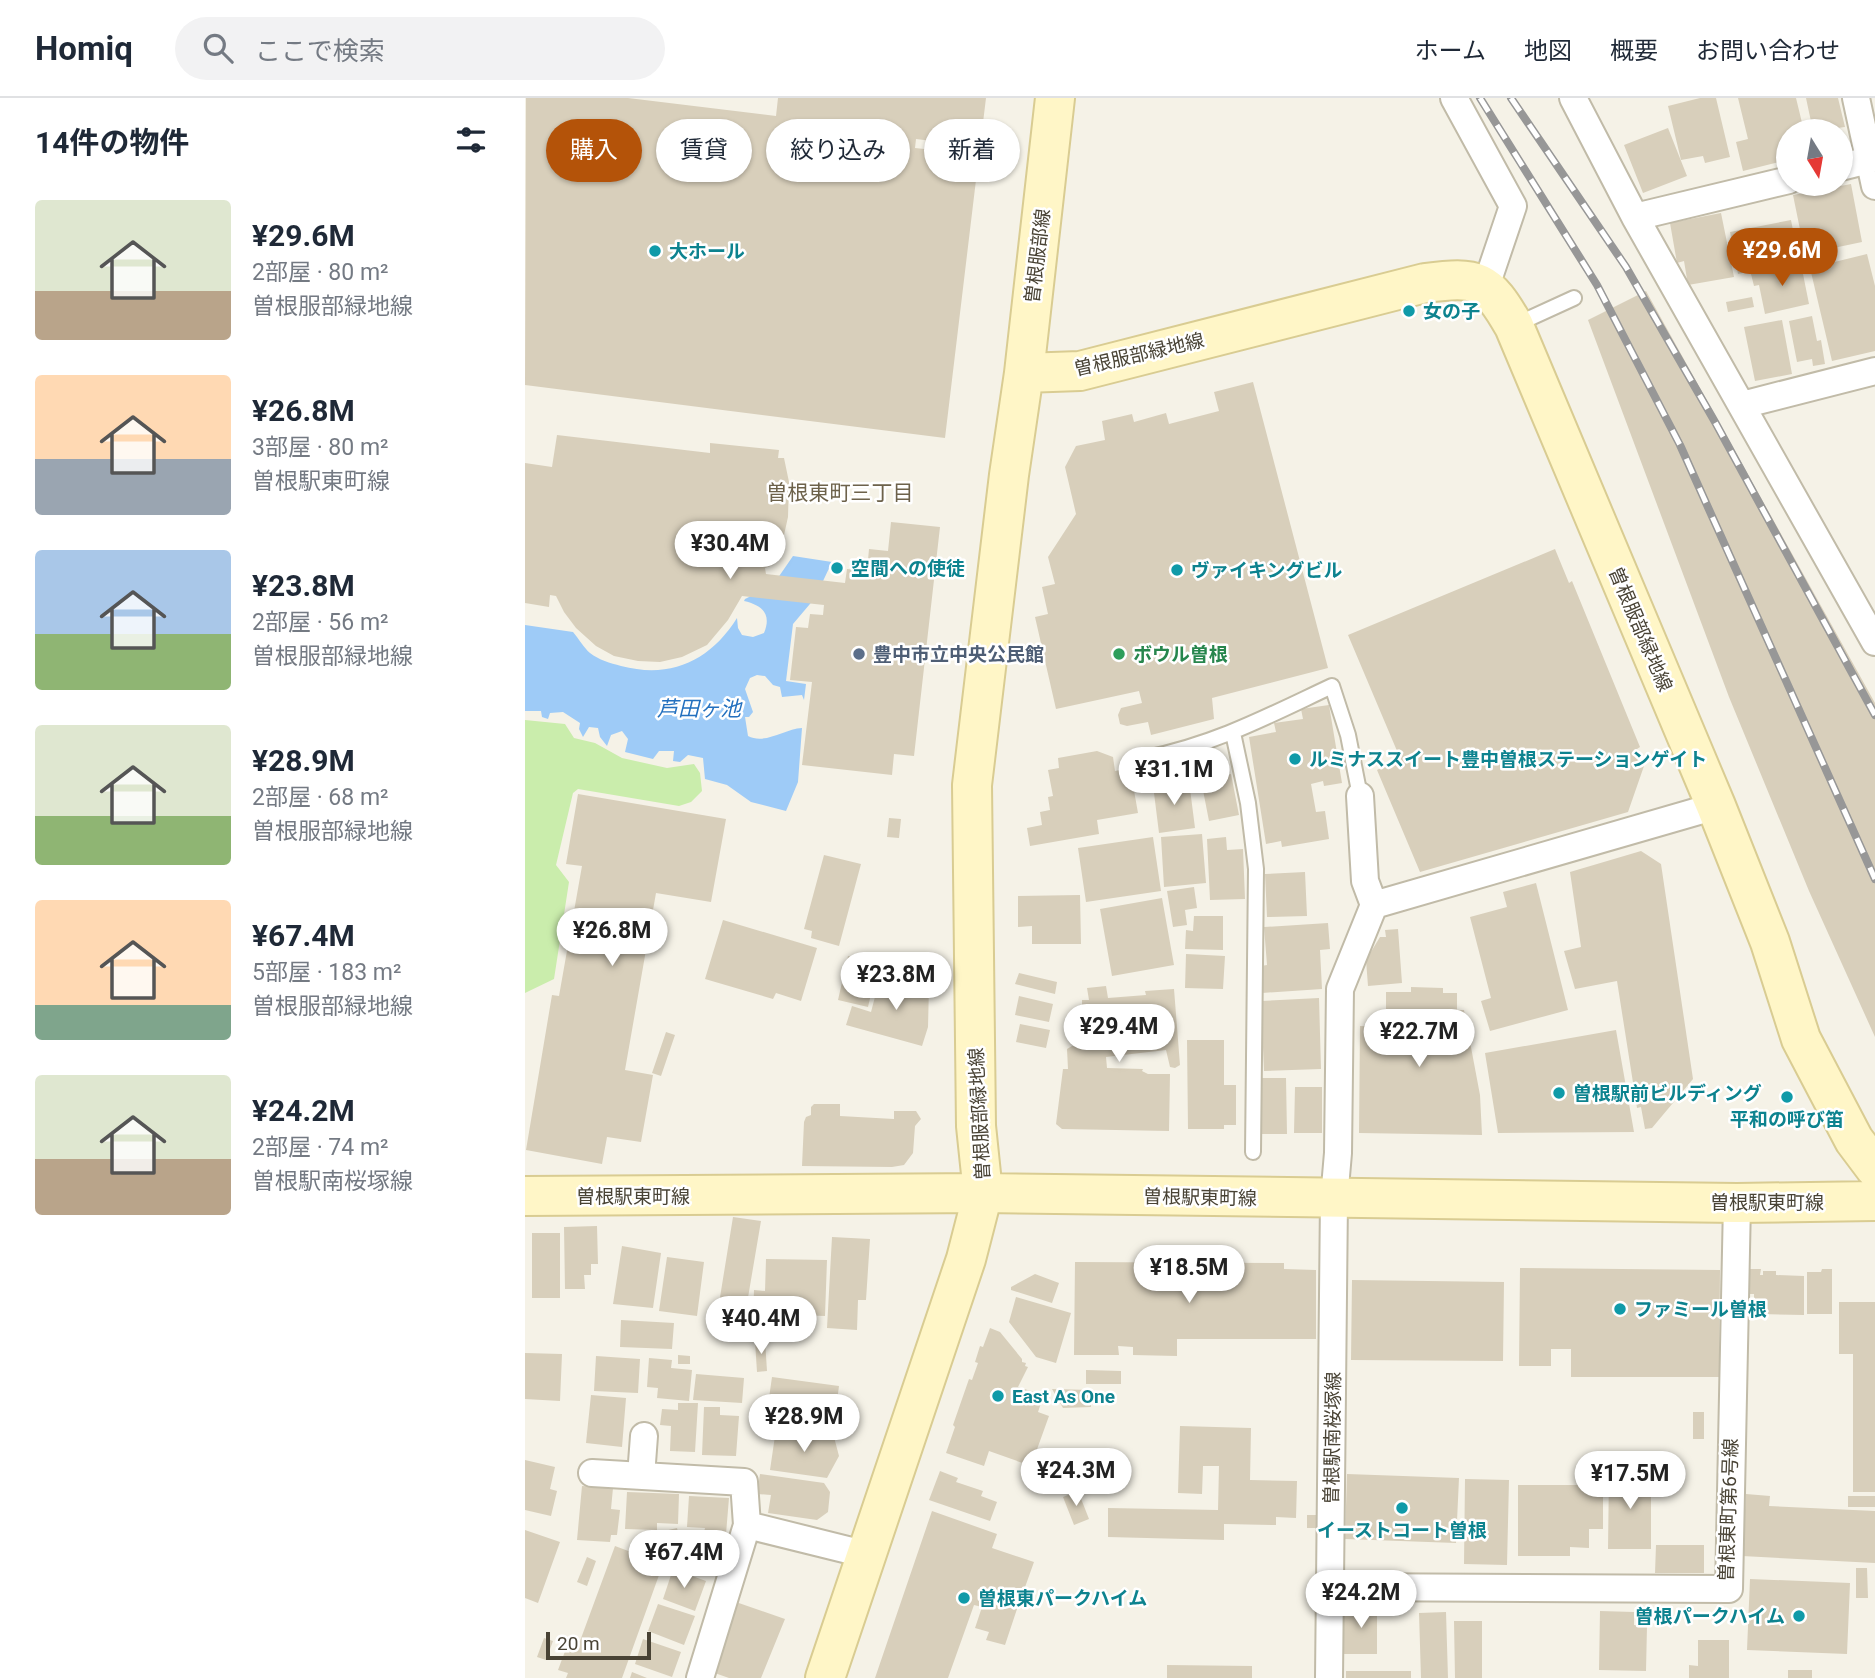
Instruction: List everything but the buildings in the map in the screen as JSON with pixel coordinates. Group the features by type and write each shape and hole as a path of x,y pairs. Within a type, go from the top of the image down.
{"street":[{"name":"曽根服部線","path":"1024,373 1055,98"},
{"path":"1454,98 1513,206 1486,286"},
{"path":"1573,98 1635,216 1872,631"},
{"path":"1853,169 1872,173 1856,98"},
{"path":"1635,216 1776,183"},
{"name":"曽根服部緑地線","path":"825,1678 966,1259 983,1193 976,1126 972,785 1009,475 1024,373 1080,371 1425,283 1457,279 1486,286 1500,302 1514,326 1716,806 1769,942 1801,1039 1854,1140 1875,1168"},
{"path":"1742,405 1875,371"},
{"path":"1360,796 1365,881 1374,905 1716,806"},
{"name":"曽根駅南桜塚線","path":"1329,1678 1334,1199 1338,1153 1340,989 1374,905"},
{"name":"曽根駅東町線","path":"525,1196 983,1193 1737,1203 1875,1201"},
{"name":"曽根東町第6号線","path":"1331,1587 1729,1589 1737,1203"},
{"path":"641,1476 644,1436"},
{"path":"592,1473 744,1482 747,1525 700,1678"},
{"path":"747,1525 868,1555"}],"lane":[{"path":"1514,326 1574,298"},
{"path":"1146,758 1186,750 1233,733 1332,686 1348,735 1360,796"},
{"path":"1233,733 1248,803 1256,869 1252,1152"}],"green space":[{"path":"525,720 565,724 574,738 595,743 622,758 667,768 694,764 700,773 702,791 691,802 679,806 578,789 573,793 556,865 569,882 554,979 525,993"}],"water":[{"name":"芦田ヶ池","path":"793,556 832,562 815,598 793,624 786,681 806,684 804,700 802,695 782,697 780,687 773,685 765,676 750,678 745,689 753,712 749,717 745,717 748,736 768,738 802,728 798,782 786,811 751,802 727,785 705,779 703,758 688,755 680,762 673,761 674,751 659,751 653,759 625,752 628,739 622,731 611,735 607,746 600,737 598,728 589,727 583,737 579,729 580,723 563,712 550,713 548,719 542,717 541,711 525,711 525,625 573,632 590,653 613,664 639,669 673,668 702,656 715,645 737,618 742,635 753,637 764,633 767,621 764,611 744,601 773,585"}],"railway":[{"path":"1480,98 1597,285 1680,445 1875,879"},
{"path":"1511,98 1626,267 1715,422 1875,715"}],"place":[{"name":"大ホール","path":"655,251"},
{"name":"女の子","path":"1409,311"},
{"name":"空間への使徒","path":"837,568"},
{"name":"ヴァイキングビル","path":"1177,570"},
{"name":"豊中市立中央公民館","path":"859,654"},
{"name":"ボウル曽根","path":"1119,654"},
{"name":"ルミナススイート豊中曽根ステーションゲイト","path":"1295,759"},
{"name":"曽根駅前ビルディング","path":"1559,1093"},
{"name":"平和の呼び笛","path":"1787,1097"},
{"name":"ファミール曽根","path":"1620,1309"},
{"name":"East As One","path":"998,1396"},
{"name":"イーストコート曽根","path":"1402,1508"},
{"name":"曽根東パークハイム","path":"964,1598"},
{"name":"曽根パークハイム","path":"1799,1616"}],"district":[{"name":"曽根東町三丁目","path":"840,493"}]}
